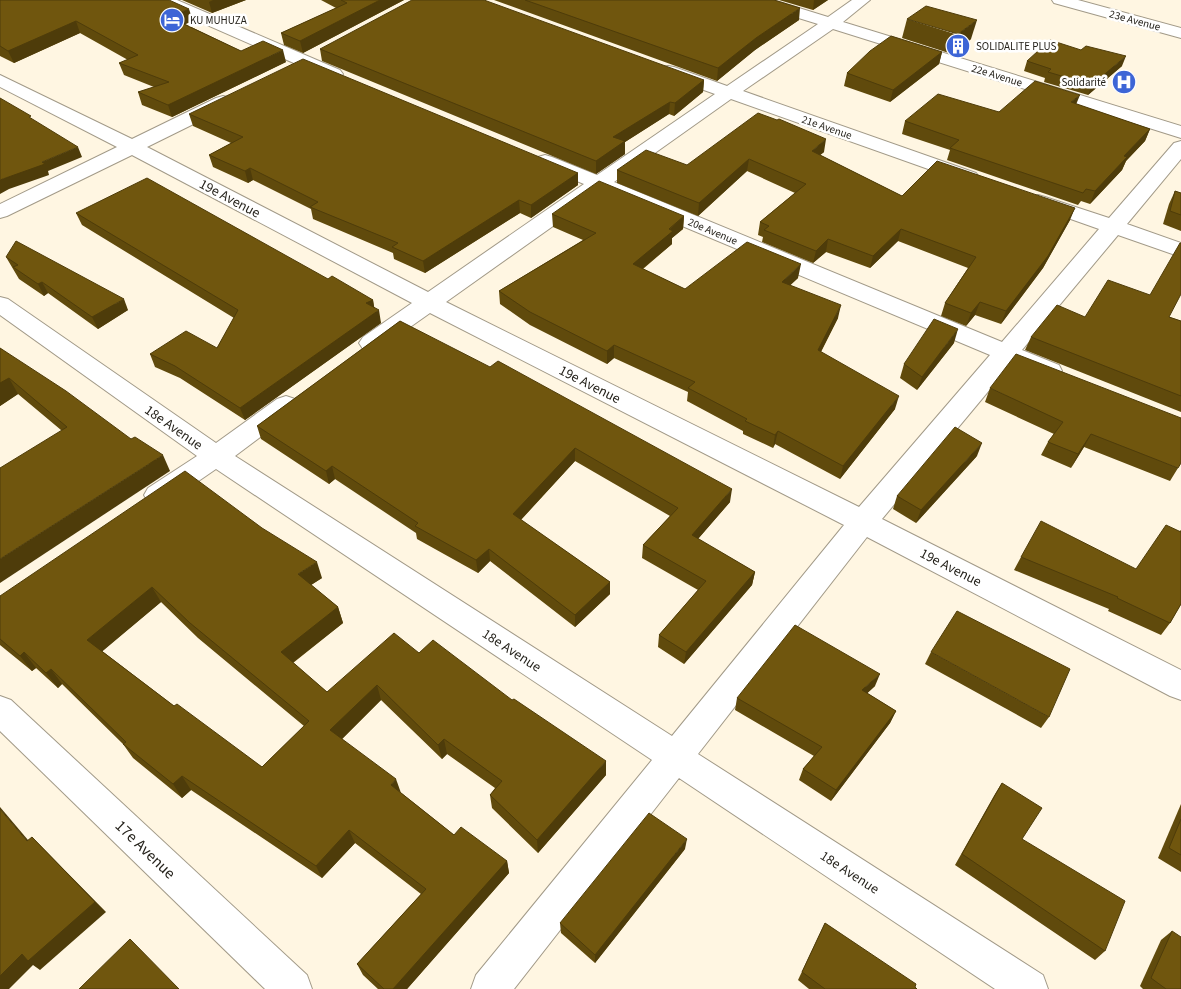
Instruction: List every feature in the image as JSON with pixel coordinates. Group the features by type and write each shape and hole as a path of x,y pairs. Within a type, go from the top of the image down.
{"street":[{"path":"163,0 350,81"},
{"name":"22e Avenue","path":"756,0 1181,132"},
{"path":"357,354 428,302 862,0"},
{"name":"23e Avenue","path":"1060,0 1181,33"},
{"name":"21e Avenue","path":"655,66 982,181"},
{"name":"19e Avenue","path":"0,80 132,146 428,302 863,522 1181,686"},
{"path":"0,212 235,96"},
{"path":"490,989 863,522 1181,147"},
{"name":"20e Avenue","path":"524,153 1071,380"},
{"path":"1020,194 1181,250"},
{"name":"18e Avenue","path":"0,304 216,456 1029,989"},
{"path":"141,506 216,456 302,394"},
{"name":"17e Avenue","path":"0,710 293,989"}],"building":[{"path":"0,0 169,0 189,9 169,17 241,51 263,41 283,50 168,105 138,92 169,82 119,63 138,55 76,21 8,51 0,46"},
{"path":"341,0 380,0 300,41 281,33 347,3"},
{"path":"412,0 484,0 704,80 675,103 670,102 613,137 625,141 596,161 320,49"},
{"path":"525,0 774,0 800,8 756,38 718,68"},
{"path":"926,6 977,20 958,34 907,19"},
{"path":"891,36 942,52 893,90 847,73 870,51"},
{"path":"1050,40 1081,50 1086,46 1126,56 1092,85 1048,72 1051,69 1027,61"},
{"path":"303,59 578,173 531,205 519,200 423,261 392,247 398,243 310,207 318,202 250,168 245,171 209,155 243,137 189,114"},
{"path":"1035,81 1080,95 1071,102 1150,129 1124,156 1127,157 1095,191 1086,189 1083,193 950,148 959,140 905,121 938,94 999,112"},
{"path":"0,98 78,147 42,162 45,164 0,180"},
{"path":"758,113 777,120 779,119 826,139 812,151 902,196 937,161 1075,208 1048,256 1006,311 980,302 971,313 945,303 976,257 901,229 873,256 828,239 816,251 764,230 769,226 760,222 806,184 749,159 699,203 617,170 646,150 687,165"},
{"path":"147,178 328,279 332,276 373,300 366,303 379,310 240,408 175,366 150,354 186,331 217,348 238,310 76,213"},
{"path":"599,181 684,216 669,229 673,231 633,264 685,289 747,242 801,264 782,282 841,305 818,350 899,396 843,466 778,431 775,435 745,421 747,419 688,388 695,382 614,345 607,351 530,312 499,291 596,233 552,214"},
{"path":"1175,191 1181,193 1181,215 1170,211"},
{"path":"16,241 124,299 92,317 42,282 38,284 13,267 18,265 6,257"},
{"path":"1180,243 1181,294 1169,317 1181,321 1181,396 1031,337 1057,305 1085,317 1108,280 1150,295"},
{"path":"934,319 958,329 922,377 904,364"},
{"path":"400,321 490,367 498,361 732,489 692,535 755,572 686,652 659,635 706,581 643,545 678,508 575,448 513,514 610,582 575,615 489,549 476,560 415,526 418,523 332,466 326,471 257,426"},
{"path":"0,348 66,391 131,439 135,437 163,455 0,559 0,468 67,427 9,378 0,383"},
{"path":"1016,354 1181,418 1181,463 1178,468 1091,434 1078,454 1048,442 1063,422 990,388"},
{"path":"955,427 982,443 921,510 897,496"},
{"path":"185,471 262,528 317,562 298,574 338,607 281,652 327,692 394,633 419,653 433,640 512,700 514,699 606,761 537,840 490,795 502,781 444,739 438,745 377,685 330,730 396,779 391,785 454,835 461,827 507,861 393,989 384,989 357,964 426,889 349,830 316,866 182,776 173,784 123,744 126,742 51,669 46,673 24,652 20,656 0,639 0,596","holes":["152,587 190,623 309,721 262,767 177,704 174,706 87,640"]},
{"path":"1041,521 1136,569 1166,525 1181,532 1181,604 1170,623 1118,597 1021,557"},
{"path":"957,611 1070,669 1049,717 931,652"},
{"path":"795,625 880,674 862,690 896,711 836,790 803,769 822,747 737,698"},
{"path":"1002,783 1042,808 1022,839 1125,901 1105,951 962,854"},
{"path":"0,809 27,841 32,837 95,902 28,961 22,954 0,976"},
{"path":"649,813 687,839 595,955 560,923"},
{"path":"1181,819 1181,855 1169,848"},
{"path":"825,923 916,984 915,987 917,989 825,989 802,972"},
{"path":"1172,931 1181,937 1181,989 1166,989 1151,978"},
{"path":"130,939 179,989 79,989"}],"place":[{"name":"KU MUHUZA","path":"172,20"},
{"name":"SOLIDALITE PLUS","path":"958,46"},
{"name":"Solidarité","path":"1124,82"}]}
